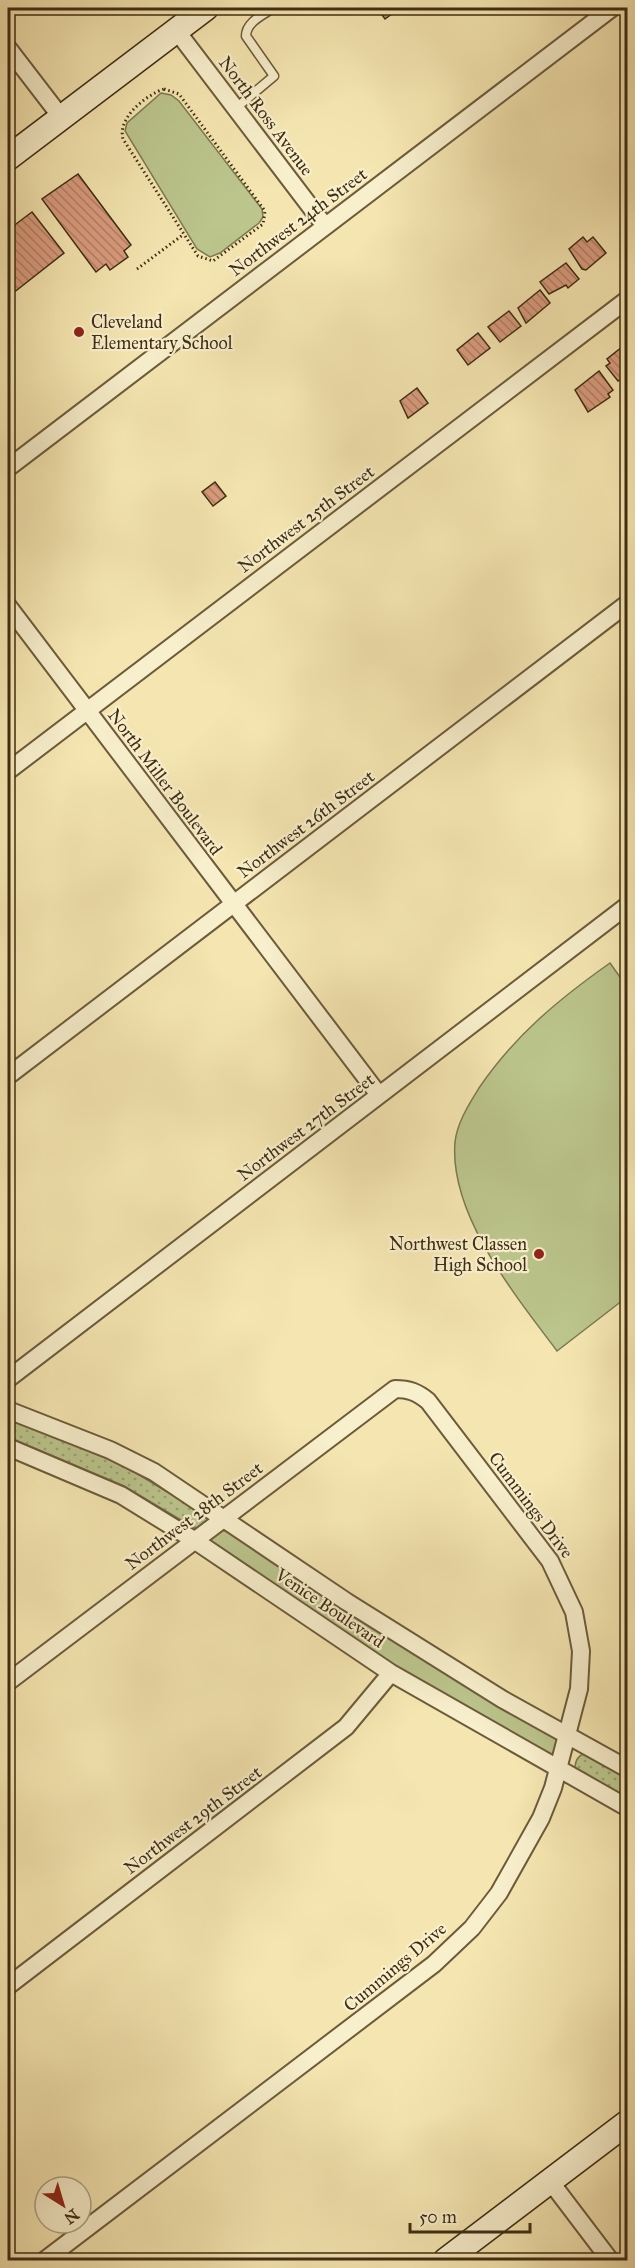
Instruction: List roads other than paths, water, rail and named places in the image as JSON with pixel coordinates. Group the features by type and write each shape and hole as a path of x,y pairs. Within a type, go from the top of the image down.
{"main road":[{"path":"8,158 206,8"},
{"path":"446,2260 627,2122"}],"street":[{"name":"Northwest 24th Street","path":"8,468 612,8"},
{"name":"North Ross Avenue","path":"176,30 325,226"},
{"path":"8,48 61,117"},
{"name":"Northwest 25th Street","path":"8,771 627,299"},
{"name":"Northwest 26th Street","path":"8,1076 627,603"},
{"name":"North Miller Boulevard","path":"8,606 379,1095"},
{"name":"Northwest 27th Street","path":"8,1379 627,906"},
{"name":"Northwest 28th Street","path":"8,1682 388,1392 407,1389"},
{"name":"Cummings Drive","path":"45,2260 414,1981 453,1946 489,1906 513,1871 541,1818 558,1770 579,1689 581,1651 574,1612 559,1575 529,1532 428,1401 418,1393 407,1389"},
{"name":"Venice Boulevard","path":"8,1410 110,1450 154,1472 356,1608 502,1700 627,1769"},
{"name":"Venice Boulevard","path":"8,1447 121,1495 194,1540 391,1673 627,1808"},
{"name":"Northwest 29th Street","path":"8,1986 346,1727 391,1673"},
{"path":"550,2181 610,2260"}],"lane":[{"path":"236,108 274,76 246,36 248,26 273,8"}],"place":[{"name":"Cleveland Elementary School","path":"79,332"},
{"name":"Northwest Classen High School","path":"539,1254"}]}
